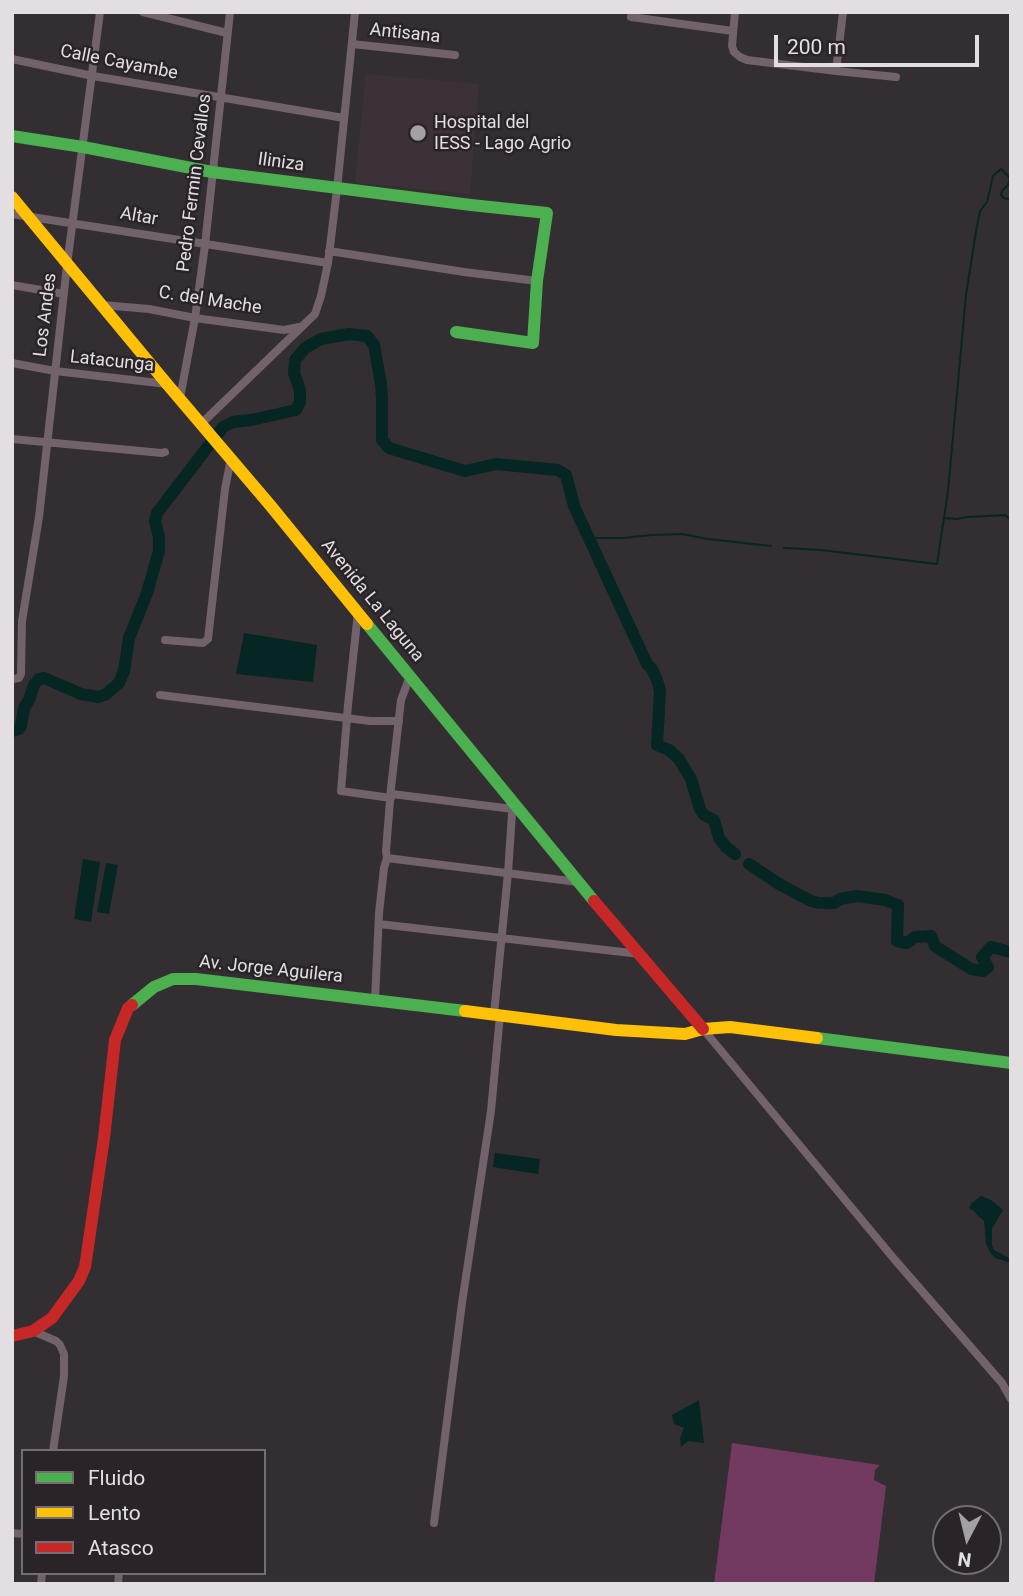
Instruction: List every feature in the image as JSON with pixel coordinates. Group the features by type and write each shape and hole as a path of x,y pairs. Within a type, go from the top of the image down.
{"street":[{"name":"Los Andes","path":"12,679 19,678 21,674 22,621 39,517 67,265 100,12"},
{"path":"143,12 227,33"},
{"name":"Pedro Fermin Cevallos","path":"180,398 205,245 230,12"},
{"path":"205,427 299,327 315,314 328,263 355,12"},
{"path":"735,12 732,46 735,54 747,60 896,77"},
{"path":"836,71 843,12"},
{"path":"631,15 733,30"},
{"name":"Antisana","path":"352,44 455,55"},
{"name":"Calle Cayambe","path":"12,59 93,76 344,118"},
{"name":"Iliniza","path":"12,136 212,172 547,213 537,281"},
{"name":"Avenida La Laguna","path":"12,197 358,612 515,807 703,1029"},
{"name":"Altar","path":"12,214 328,263"},
{"path":"329,251 537,281 533,343 456,332"},
{"path":"12,285 64,294"},
{"name":"C. del Mache","path":"102,305 149,309 284,330 299,327"},
{"name":"Latacunga","path":"12,363 55,371 167,384"},
{"path":"12,439 165,452"},
{"path":"165,640 203,643 208,639 227,454"},
{"path":"358,612 341,791 515,807 502,937 491,1111 462,1303 434,1523"},
{"path":"12,624 22,621"},
{"path":"375,999 379,924 401,700 410,676"},
{"path":"160,695 370,721 399,721"},
{"path":"387,858 579,882"},
{"path":"379,924 640,954"},
{"name":"Av. Jorge Aguilera","path":"12,1336 33,1331 52,1318 79,1281 85,1267 115,1040 128,1008 154,987 173,979 196,979 375,999 616,1030 685,1034 703,1029 730,1027 1011,1063"},
{"path":"703,1029 895,1260 1002,1383 1011,1399"},
{"path":"33,1331 56,1341 64,1354 64,1376 54,1449"}],"shaded area":[{"name":"Hospital del IESS - Lago Agrio","path":"366,74 479,84 470,194 355,183"},
{"path":"244,633 317,645 313,682 236,674"},
{"path":"83,859 100,862 91,922 74,919"},
{"path":"106,863 118,865 109,914 97,912"},
{"path":"495,1153 540,1159 538,1174 493,1167"},
{"path":"981,1196 1003,1210 992,1229 992,1245 994,1250 1011,1259 1011,1263 991,1254 986,1244 984,1221 969,1208"},
{"path":"699,1400 704,1443 688,1441 681,1447 680,1438 684,1428 674,1424 672,1415"},
{"path":"732,1443 880,1465 875,1470 874,1480 886,1486 874,1584 714,1584"}],"waterway":[{"path":"784,548 937,564 948,491 966,295 976,231 993,176 1001,169 1010,178 1001,195 1011,200"},
{"path":"12,731 21,726 24,708 39,679 44,678 81,694 98,697 105,695 119,683 124,671 129,638 147,593 159,551 155,521 157,513 223,427 233,422 296,410 300,402 300,390 294,373 295,360 305,348 321,339 349,334 367,336 374,345 381,384 382,440 389,448 465,471 496,464 558,470 566,475 574,506 647,664 657,680 660,691 657,745 669,750 679,759 691,779 700,809 704,815 714,820 719,838 735,854"},
{"path":"945,518 1005,515 1011,520"},
{"path":"589,538 682,534 771,546"},
{"path":"749,864 811,901 834,903 857,896 898,905 897,941 907,943 915,937 931,936 935,946 971,969 983,971 988,967 982,957 991,947 1011,952"}],"traffic: fast":[{"path":"12,136 212,172 547,213 537,281 533,343 456,332"},
{"path":"367,624 594,901"},
{"path":"132,1005 154,987 173,979 196,979 465,1011"},
{"path":"817,1038 1011,1063"}],"traffic: slow":[{"path":"12,197 367,624"},
{"path":"465,1011 616,1030 685,1034 703,1029 730,1027 817,1038"}],"traffic: jam":[{"path":"594,901 703,1029"},
{"path":"12,1336 33,1331 52,1318 79,1281 85,1267 115,1040 128,1008 132,1005"}],"place":[{"name":"Hospital del IESS - Lago Agrio","path":"418,133"}]}
